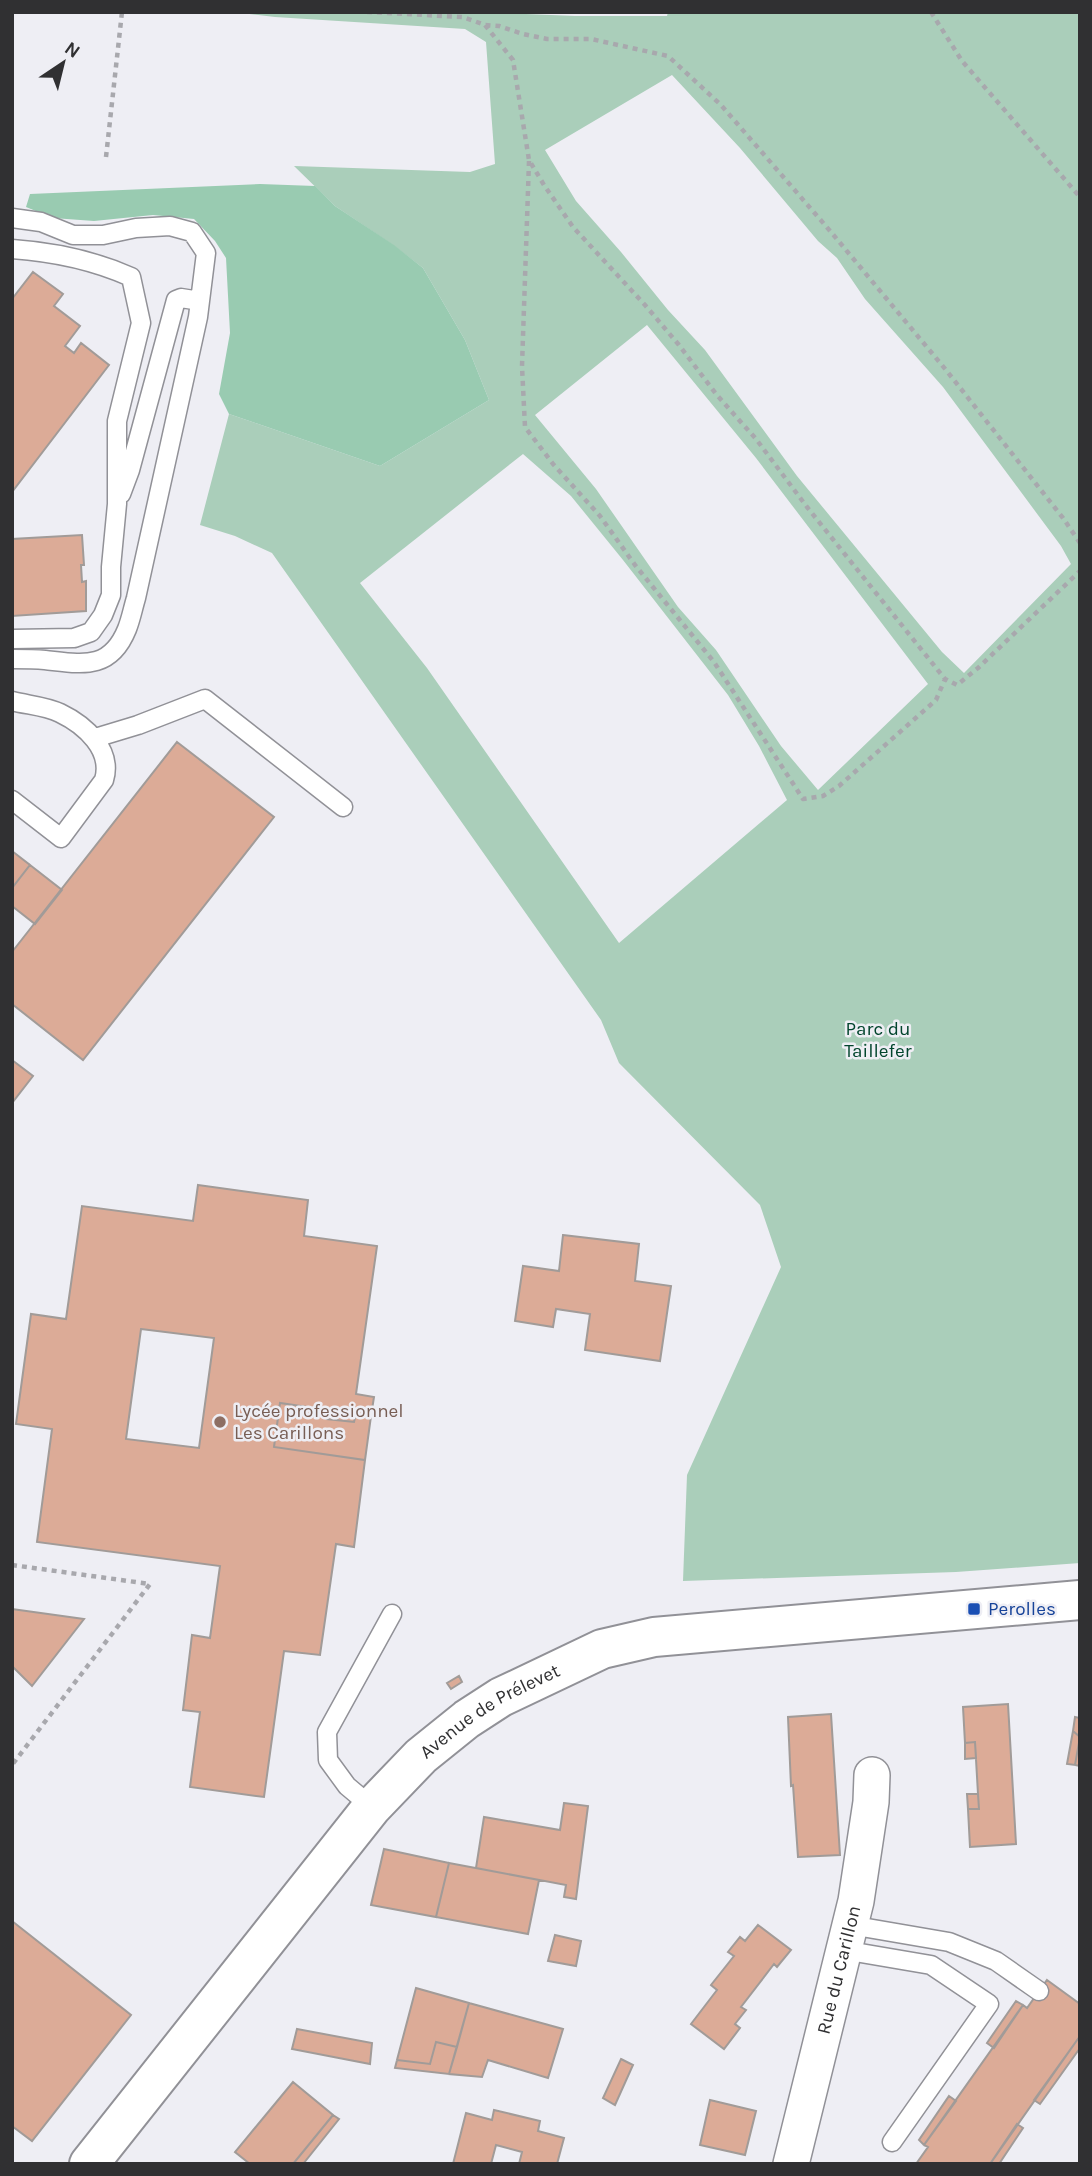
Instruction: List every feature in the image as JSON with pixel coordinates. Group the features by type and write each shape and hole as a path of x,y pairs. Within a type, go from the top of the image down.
{"street":[{"name":"Avenue de Prélevet","path":"89,2164 372,1807 421,1756 467,1719 501,1697 602,1649 654,1637 1080,1600"},
{"name":"Rue du Carillon","path":"791,2164 856,1901 871,1802 872,1775"}],"lane":[{"path":"12,218 41,222 73,235 103,235 136,228 170,226 192,232 206,253 198,317 127,630 117,646 102,660 80,665 12,659"},
{"path":"12,249 51,252 105,265 131,277 141,323 117,421 117,504 111,595 103,615 92,632 74,638 12,639"},
{"path":"117,504 130,470 176,300 181,298 200,301"},
{"path":"95,738 138,725 205,699 343,807"},
{"path":"12,701 59,712 80,725 95,738 107,770 104,780 61,838 12,800"},
{"path":"372,1807 347,1786 328,1760 327,1732 392,1614"},
{"path":"847,1938 949,1942 996,1961 1039,1991"},
{"path":"847,1938 931,1965 989,2004 892,2142"}],"path":[{"path":"106,156 122,12"},
{"path":"367,12 463,17 485,25 499,26 547,39 591,39 668,56 720,104 831,232 946,370 1056,509 1080,544"},
{"path":"931,12 962,61 1080,197"},
{"path":"485,25 513,60 529,160 522,366 526,427 553,464 600,516 643,575 714,662 803,799 823,796 839,786 936,700 945,679"},
{"path":"529,160 573,227 679,345 945,679 957,685 1080,571"},
{"path":"12,1565 150,1584 12,1765"}],"green space":[{"name":"Parc du Taillefer","path":"231,12 477,12 667,16 668,12 1080,12 1080,1563 956,1572 683,1581 687,1475 781,1267 760,1205 619,1063 601,1020 272,553 235,536 200,525 229,414 380,466 489,400 465,340 423,268 335,206 294,166 470,172 495,164 486,42 465,29","holes":["672,75 740,148 818,241 837,258 865,299 943,387 1061,546 1071,564 964,673 942,652 797,476 705,350 576,201 545,150","647,325 756,458 928,684 818,790 781,746 716,650 678,607 596,489 535,415","523,454 571,496 728,695 787,800 619,943 427,668 360,583"]},
{"path":"260,184 315,186 335,206 423,268 465,340 489,400 380,466 229,414 219,394 230,333 226,258 215,241 194,219 153,215 94,221 53,218 26,207 30,194"}],"building":[{"path":"33,272 63,294 54,306 80,326 65,346 74,353 81,343 109,365 12,492 12,299"},
{"path":"82,535 84,565 81,565 82,582 86,581 86,611 12,616 12,539"},
{"path":"177,742 274,817 83,1060 12,1004 12,952"},
{"path":"12,851 30,865 12,888"},
{"path":"30,865 62,890 35,924 12,906 12,888"},
{"path":"12,1060 33,1076 12,1103"},
{"path":"198,1185 308,1200 304,1236 377,1246 356,1394 374,1397 371,1416 356,1414 354,1422 327,1419 328,1410 280,1403 274,1447 365,1460 354,1547 336,1544 320,1655 284,1651 264,1797 190,1787 200,1712 183,1710 192,1635 210,1638 220,1566 37,1542 52,1429 16,1424 31,1314 66,1319 82,1206 193,1221","holes":["141,1329 214,1338 199,1448 126,1439"]},
{"path":"563,1235 639,1244 635,1281 671,1286 660,1361 585,1350 590,1314 556,1309 553,1327 515,1321 523,1266 559,1271"},
{"path":"280,1403 328,1410 327,1419 354,1422 356,1414 371,1416 365,1460 274,1447"},
{"path":"12,1609 84,1619 32,1686 12,1666"},
{"path":"459,1676 462,1682 451,1689 447,1683"},
{"path":"1008,1704 1016,1844 970,1847 968,1809 979,1809 975,1742 965,1743 963,1707"},
{"path":"831,1714 840,1855 798,1857 788,1717"},
{"path":"1075,1717 1080,1718 1080,1737 1073,1731"},
{"path":"1073,1731 1080,1737 1075,1765 1067,1764"},
{"path":"1080,1737 1080,1766 1075,1765"},
{"path":"975,1742 976,1758 965,1759 965,1743"},
{"path":"967,1794 978,1794 979,1809 968,1809"},
{"path":"564,1803 588,1806 576,1899 564,1897 566,1885 476,1868 484,1817 560,1830"},
{"path":"384,1849 449,1863 436,1917 371,1905"},
{"path":"449,1863 539,1880 528,1934 436,1917"},
{"path":"12,1921 131,2015 32,2141 12,2126"},
{"path":"758,1925 791,1950 777,1967 774,1964 741,2007 746,2010 735,2024 740,2028 724,2049 691,2024 717,1990 711,1985 734,1956 728,1952 740,1937 745,1941"},
{"path":"555,1935 581,1941 576,1966 548,1961"},
{"path":"1047,1980 1080,2004 1080,2036 990,2164 916,2164 928,2147 924,2145 1023,2005 1027,2008"},
{"path":"416,1988 469,2003 457,2047 436,2042 430,2064 397,2060"},
{"path":"1016,2001 1023,2005 994,2048 987,2043"},
{"path":"469,2003 563,2029 548,2078 488,2060 482,2077 449,2074"},
{"path":"297,2029 372,2043 370,2064 292,2049"},
{"path":"1080,2036 1080,2048 1040,2104 1034,2100"},
{"path":"436,2042 457,2047 449,2074 395,2068 397,2060 430,2064"},
{"path":"621,2059 633,2065 615,2105 603,2098"},
{"path":"293,2082 333,2115 293,2164 250,2164 235,2152"},
{"path":"949,2096 956,2101 924,2145 919,2140"},
{"path":"710,2100 756,2111 745,2155 700,2145"},
{"path":"494,2110 540,2121 538,2131 564,2138 557,2164 519,2164 522,2152 496,2145 491,2164 453,2164 466,2113 492,2120"},
{"path":"333,2115 339,2119 303,2164 293,2164"},
{"path":"1017,2124 1023,2128 999,2164 990,2164"}],"place":[{"name":"Lycée professionnel Les Carillons","path":"220,1422"},
{"name":"Perolles","path":"974,1609"}]}
